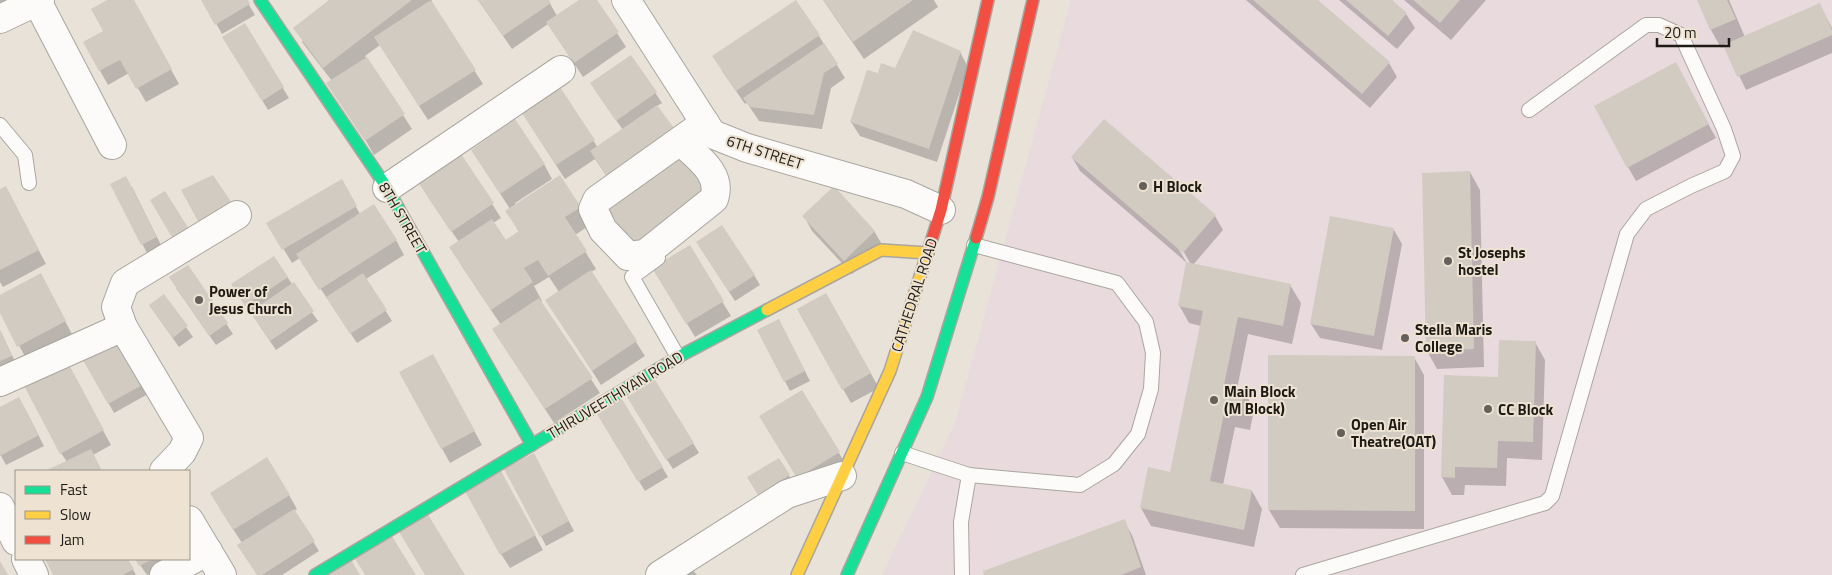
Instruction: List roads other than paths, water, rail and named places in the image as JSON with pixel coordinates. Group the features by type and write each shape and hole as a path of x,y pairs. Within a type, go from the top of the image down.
{"main road":[{"name":"8TH STREET","path":"260,0 387,188 532,445"},
{"name":"CATHEDRAL ROAD","path":"797,575 890,372 941,210 988,0"},
{"path":"847,575 927,396 988,197 1033,0"},
{"name":"THIRUVEETHIYAN ROAD","path":"315,575 678,357 881,250 928,253"}],"street":[{"name":"6TH STREET","path":"626,0 712,134 747,148 906,194 941,210"},
{"path":"0,19 38,1 112,145"},
{"path":"387,188 561,70"},
{"path":"680,141 713,174 717,190 714,200 644,254 628,256 603,230 593,209 597,200 705,123"},
{"path":"165,470 182,452 189,438 124,326 116,307 125,283 237,215"},
{"path":"0,382 124,326"},
{"path":"660,575 787,494 842,476"},
{"path":"0,507 10,538"},
{"path":"190,522 222,575"},
{"path":"164,575 208,551"},
{"path":"26,560 34,575"}],"lane":[{"path":"1303,575 1545,503 1552,496 1627,234 1646,209 1725,171 1733,156 1724,128 1681,35 1659,25 1646,25 1529,110"},
{"path":"0,125 25,155 30,183"},
{"path":"678,357 632,277 712,218"},
{"path":"902,453 969,475 1080,485 1114,464 1138,434 1151,389 1154,353 1146,322 1117,283 974,245"},
{"path":"962,575 961,522 969,475"}],"place":[{"name":"H Block","path":"1143,186"},
{"name":"St Josephs hostel","path":"1448,261"},
{"name":"Power of Jesus Church","path":"199,300"},
{"name":"Stella Maris College","path":"1405,338"},
{"name":"Main Block (M Block)","path":"1214,400"},
{"name":"CC Block","path":"1488,409"},
{"name":"Open Air Theatre(OAT)","path":"1341,433"}]}
